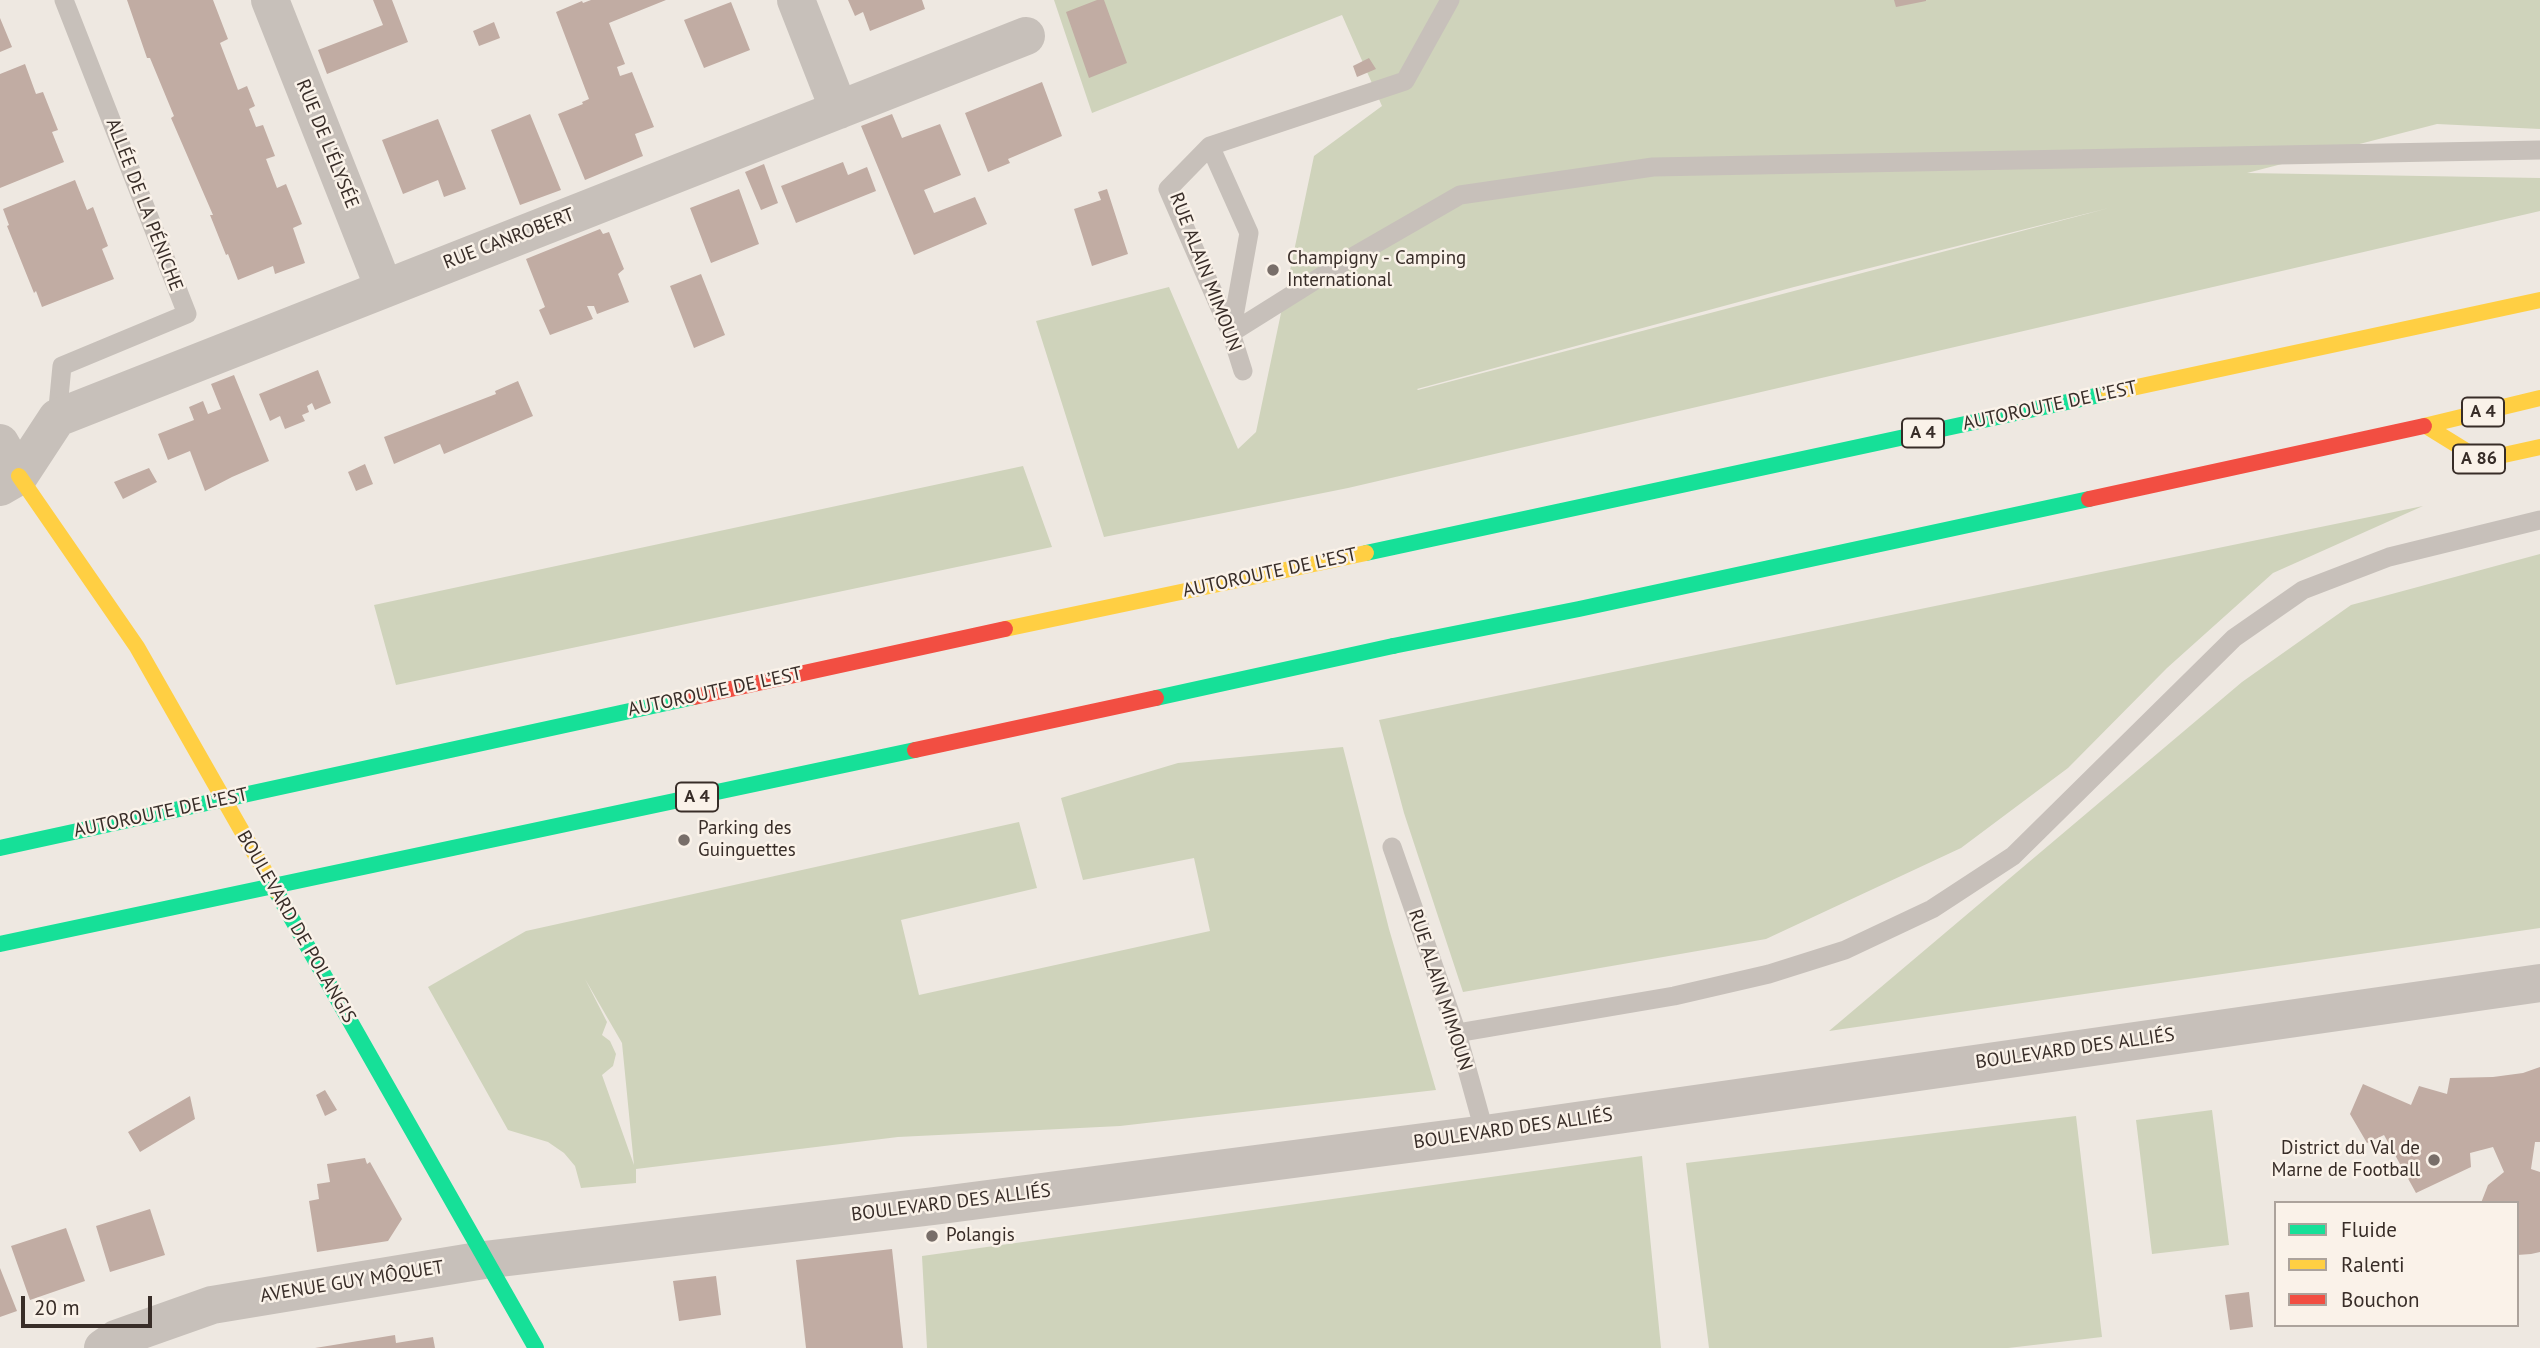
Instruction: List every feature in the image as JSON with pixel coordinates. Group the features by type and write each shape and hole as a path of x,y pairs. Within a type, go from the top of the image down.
{"main road":[{"name":"AUTOROUTE DE L’EST","path":"0,848 2540,300"},
{"name":"A 4","path":"0,944 1071,718 1393,646 1593,606 2426,426 2540,398"},
{"name":"A 86","path":"2426,426 2481,460 2540,447"},
{"name":"BOULEVARD DE POLANGIS","path":"10,482 137,647 536,1348"}],"street":[{"name":"RUE DE L'ÉLYSÉE","path":"270,0 384,288"},
{"path":"796,0 839,110"},
{"name":"RUE CANROBERT","path":"57,418 1026,36"},
{"path":"10,482 57,418"},
{"name":"BOULEVARD DE POLANGIS","path":"0,443 10,482"},
{"name":"BOULEVARD DES ALLIÉS","path":"484,1260 951,1204 1485,1134 2540,983"},
{"name":"AVENUE GUY MÔQUET","path":"103,1348 116,1339 212,1305 484,1260"}],"lane":[{"name":"ALLÉE DE LA PÉNICHE","path":"57,418 62,366 187,314 64,0"},
{"path":"1231,333 1249,233 1210,146 1405,81 1450,0"},
{"name":"RUE ALAIN MIMOUN","path":"1210,146 1168,188 1231,333 1243,371"},
{"path":"1231,333 1349,259 1460,195 1653,167 2540,150"},
{"path":"1457,1033 1674,996 1769,974 1845,950 1920,915 2013,856 2234,638 2303,590 2389,557 2540,520"},
{"name":"RUE ALAIN MIMOUN","path":"1392,847 1457,1033 1485,1134"}],"green space":[{"path":"1054,0 2540,0 2540,129 2437,124 2247,173 2540,178 2540,211 1348,488 1104,537 1036,321 1169,287 1238,449 1256,432 1314,156 1382,106 1342,15 1092,113","holes":["2109,208 1418,390 1794,287"]},
{"path":"1023,466 1052,547 396,685 374,605"},
{"path":"2423,506 2273,573 2167,668 2068,768 1961,848 1766,939 1463,992 1404,813 1379,720"},
{"path":"2540,554 2540,928 1829,1031 2242,682 2351,605"},
{"path":"1343,747 1389,929 1436,1090 1120,1126 898,1137 636,1169 636,1183 581,1188 575,1166 564,1153 548,1142 508,1130 428,987 526,931 1019,822 1037,888 901,920 919,995 1210,931 1194,858 1083,880 1061,798 1178,763","holes":["585,979 622,1043 634,1165 602,1075 613,1066 616,1054 610,1041 602,1035 607,1022"]},
{"path":"2212,1110 2229,1245 2152,1254 2136,1120"},
{"path":"2076,1116 2102,1337 2008,1348 1709,1348 1686,1163"},
{"path":"1642,1156 1661,1348 927,1348 922,1256"}],"building":[{"path":"127,0 213,0 228,39 220,43 238,90 247,86 255,106 249,109 256,127 263,125 275,156 266,159 277,188 286,184 302,224 293,228 305,263 275,274 273,266 238,280 171,118 174,116 150,58 147,58"},
{"path":"373,0 392,0 408,42 327,74 318,50 383,25"},
{"path":"591,0 666,0 609,23 625,64 617,67 620,76 632,72 654,127 635,134 643,156 585,180 558,114 589,99 556,12"},
{"path":"848,0 922,0 925,9 870,31 863,12 855,16"},
{"path":"1097,0 1104,0 1127,63 1089,78 1066,12"},
{"path":"1894,0 1926,0 1926,1 1896,7"},
{"path":"731,2 750,50 704,68 684,20"},
{"path":"0,18 12,47 0,52"},
{"path":"494,22 500,38 479,46 473,31"},
{"path":"1369,58 1376,69 1357,77 1353,66"},
{"path":"25,64 36,94 43,92 58,130 52,132 64,162 0,188 0,74"},
{"path":"1042,82 1062,136 1008,159 1010,163 988,172 965,113"},
{"path":"530,114 561,190 520,205 491,130"},
{"path":"892,114 902,138 940,124 961,175 924,190 934,213 975,197 987,224 914,255 861,126"},
{"path":"438,119 466,189 444,197 438,180 403,194 382,140"},
{"path":"843,162 848,175 867,167 876,191 796,223 781,186"},
{"path":"764,164 778,203 761,210 745,172"},
{"path":"75,180 87,210 93,207 108,246 102,249 114,279 42,307 7,226 9,225 3,209"},
{"path":"739,189 759,244 711,263 690,208"},
{"path":"1107,189 1128,254 1092,266 1074,209 1101,200 1098,192"},
{"path":"600,229 603,234 609,232 624,269 618,274 629,302 597,314 594,306 587,306 593,319 550,335 539,310 545,307 526,259"},
{"path":"701,274 725,335 694,348 670,286"},
{"path":"318,370 331,403 315,410 312,403 307,406 309,412 302,415 305,421 285,429 280,416 270,421 259,394"},
{"path":"234,375 269,461 205,491 190,451 168,460 158,434 194,420 189,407 203,401 208,414 221,409 211,384"},
{"path":"518,381 533,416 444,454 440,444 394,464 384,437 496,394 495,391"},
{"path":"365,464 373,484 356,491 348,472"},
{"path":"149,468 157,482 123,499 114,482"},
{"name":"District du Val de Marne de Football","path":"2540,1067 2540,1142 2535,1142 2531,1169 2540,1172 2540,1252 2519,1255 2519,1201 2482,1201 2488,1185 2504,1172 2493,1147 2470,1153 2471,1167 2416,1193 2384,1135 2367,1143 2350,1114 2363,1084 2411,1105 2419,1086 2447,1094 2450,1078 2523,1073"},
{"path":"325,1090 337,1110 325,1116 316,1095"},
{"path":"190,1096 195,1119 140,1152 128,1132"},
{"path":"365,1158 367,1164 370,1162 402,1219 388,1241 317,1252 309,1201 319,1199 317,1184 330,1182 327,1164"},
{"path":"150,1209 165,1255 110,1272 96,1226"},
{"path":"66,1228 85,1281 30,1300 11,1246"},
{"path":"892,1249 903,1348 806,1348 796,1260"},
{"path":"0,1268 17,1311 0,1317"},
{"path":"716,1276 721,1315 679,1321 673,1281"},
{"path":"2249,1292 2253,1327 2230,1330 2225,1295"},
{"path":"395,1335 396,1343 433,1337 435,1348 315,1348"}],"traffic: fast":[{"path":"1366,553 2109,393"},
{"path":"1393,646 1579,609 2089,499"},
{"path":"1156,698 1393,646"},
{"path":"0,848 694,697"},
{"path":"0,944 915,750"},
{"path":"276,891 536,1348"}],"traffic: slow":[{"path":"2109,393 2540,300"},
{"path":"2424,426 2540,398"},
{"path":"2426,426 2481,460 2540,447"},
{"path":"19,476 137,647 276,891"},
{"path":"1005,629 1366,553"}],"traffic: jam":[{"path":"2089,499 2424,426"},
{"path":"694,697 1005,629"},
{"path":"915,750 1156,698"}],"place":[{"name":"Champigny - Camping International","path":"1273,270"},
{"name":"Parking des Guinguettes","path":"684,840"},
{"name":"District du Val de Marne de Football","path":"2434,1160"},
{"name":"Polangis","path":"932,1236"}]}
